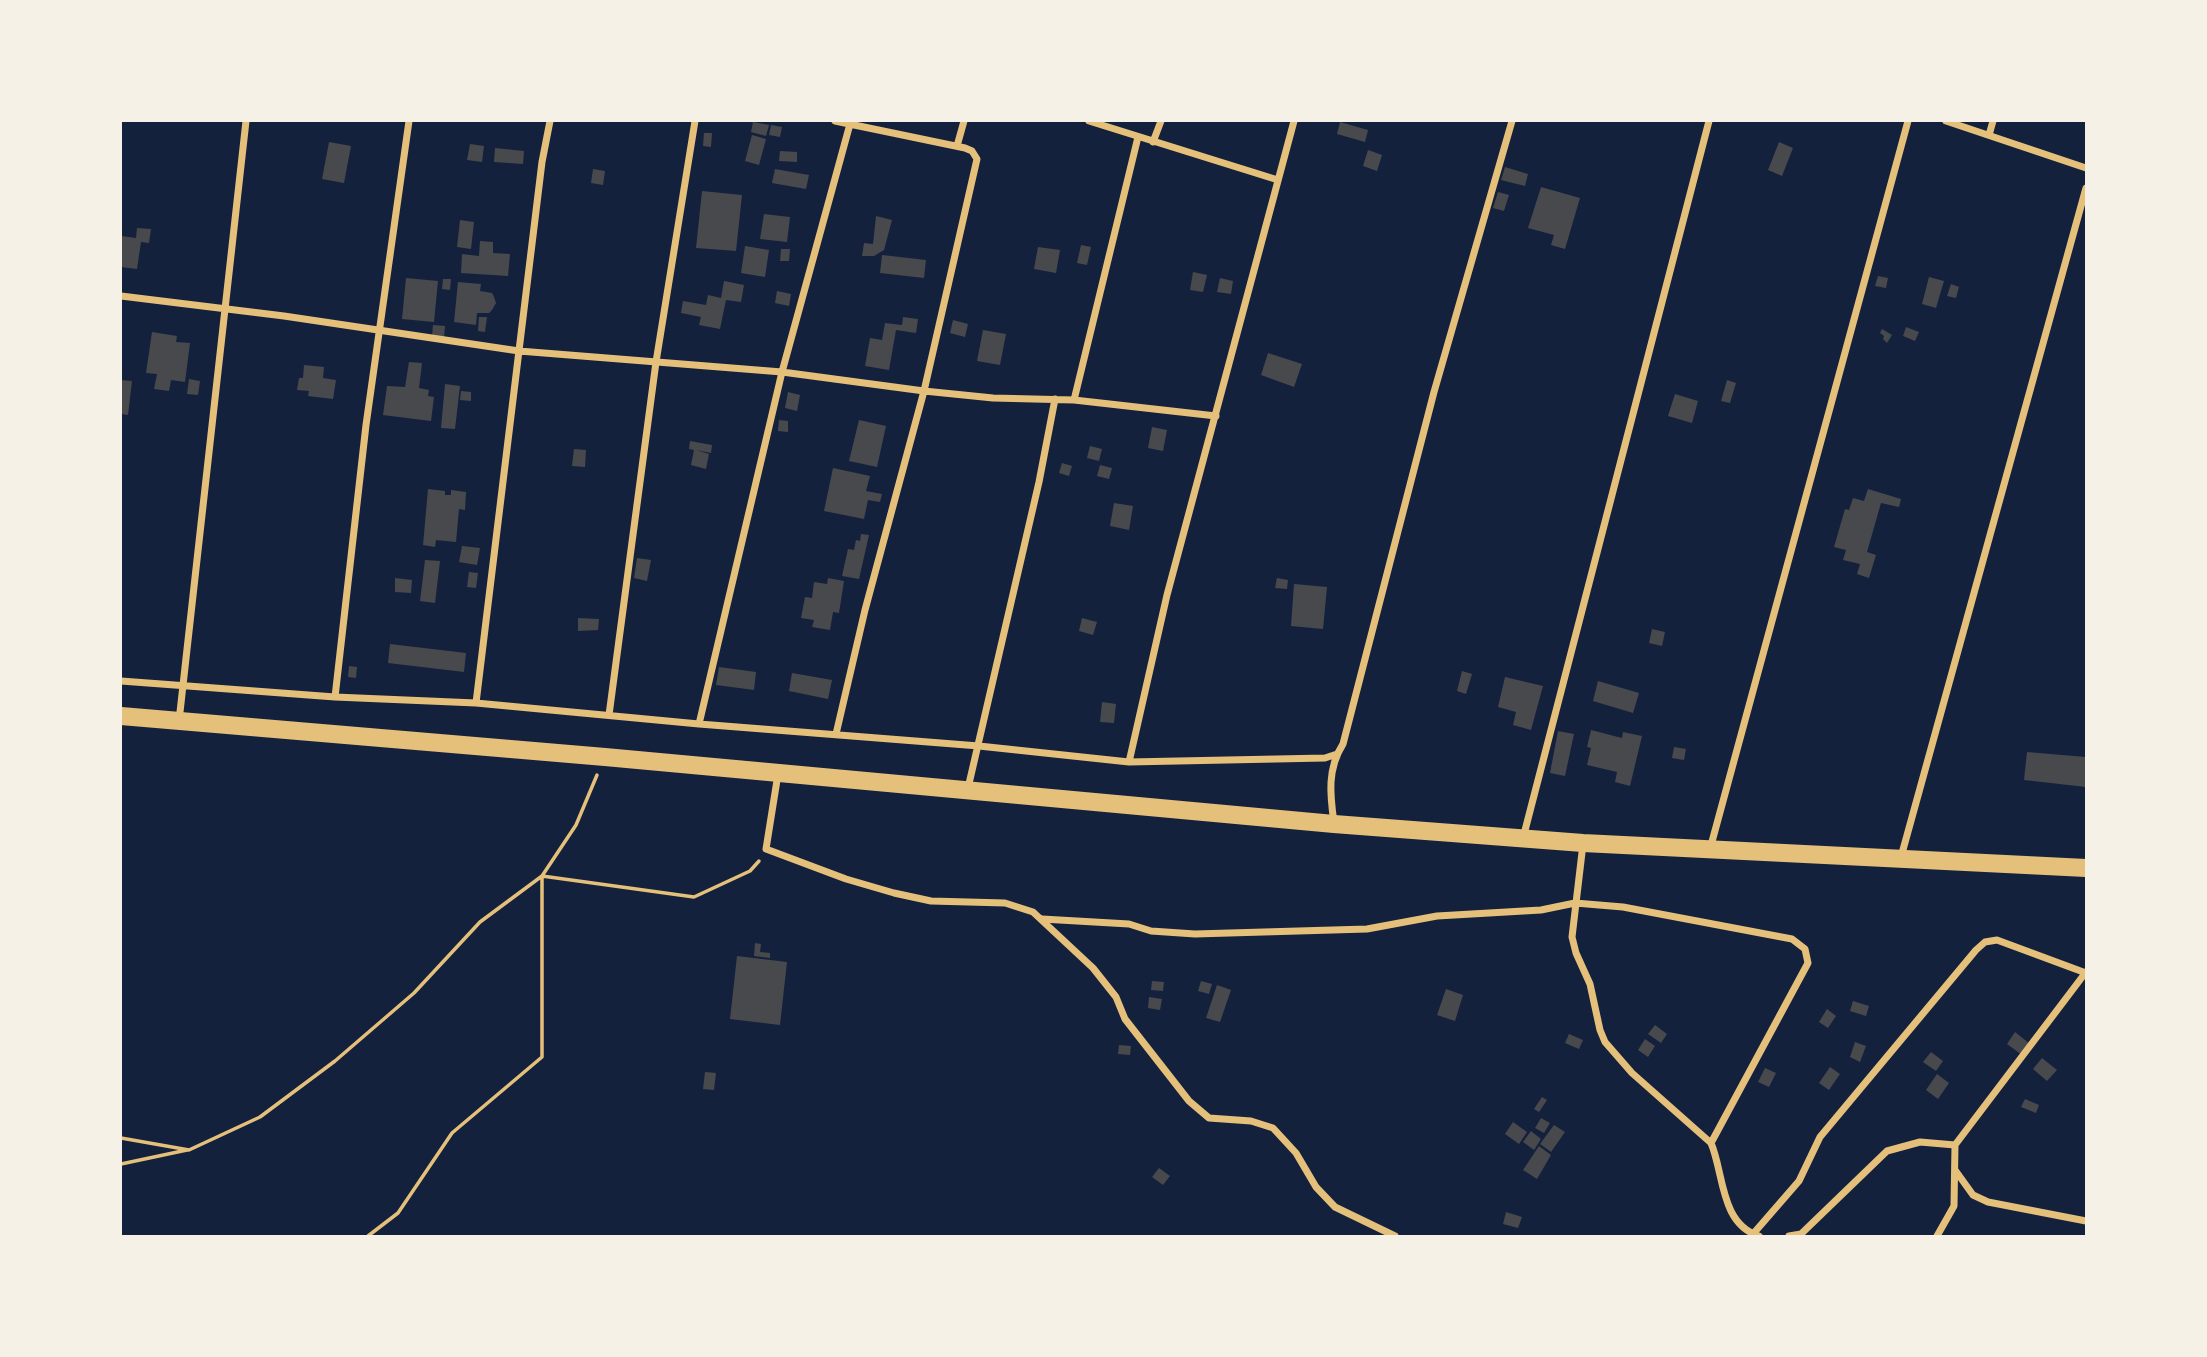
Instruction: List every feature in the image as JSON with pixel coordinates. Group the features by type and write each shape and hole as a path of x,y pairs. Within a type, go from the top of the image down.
{"highway":[{"path":"121,716 1334,824 1583,843 2086,868"}],"street":[{"path":"179,722 246,121"},
{"path":"335,697 366,425 410,121"},
{"path":"476,703 550,121"},
{"path":"609,715 656,362 695,121"},
{"path":"835,121 957,146 972,151 977,159 924,391 865,610 836,734"},
{"path":"957,146 964,121"},
{"path":"1089,121 1278,180"},
{"path":"1153,142 1161,121"},
{"path":"1129,762 1167,595 1294,121"},
{"path":"1334,824 1329,786 1337,754 1343,744 1434,392 1511,121"},
{"path":"1522,838 1709,121"},
{"path":"1710,849 1908,121"},
{"path":"1946,121 2086,168"},
{"path":"1989,135 1993,121"},
{"path":"699,724 782,372 850,124"},
{"path":"1074,400 1138,137"},
{"path":"1901,857 2086,188"},
{"path":"121,296 519,351 782,372 993,398 1074,400 1216,416"},
{"path":"968,791 1040,482 1055,400"},
{"path":"121,681 335,697 476,703 979,746 1129,762 1325,758 1337,754"},
{"path":"778,774 766,849 846,880 894,893 931,901 1005,903 1033,912 1093,968 1116,997 1125,1019 1189,1101 1209,1118 1251,1121 1273,1128 1296,1153 1316,1187 1335,1207 1395,1236"},
{"path":"1583,843 1572,937 1590,984 1605,1042 1632,1073 1711,1143 1717,1156 1726,1200 1733,1215 1756,1235 1799,1181 1820,1137 1984,942 1997,940 2086,972 1955,1145 1954,1206 1937,1236"},
{"path":"1042,919 1129,924 1151,931 1195,934 1367,929 1437,916 1541,910 1575,903 1623,907 1792,939 1805,948 1808,963 1711,1143"},
{"path":"1790,1236 1800,1235 1887,1151 1920,1142 1955,1145"},
{"path":"1955,1170 1979,1199 2086,1221"}],"path":[{"path":"121,1164 189,1150 260,1117 335,1061 414,993 480,922 541,876 576,825 605,757"},
{"path":"541,876 694,897 750,871 766,849"},
{"path":"368,1236 398,1213 452,1133 542,1057 541,876"},
{"path":"121,1138 189,1150"}],"building":[{"path":"753,122 769,125 766,136 751,132"},
{"path":"1340,122 1368,130 1365,142 1337,134"},
{"path":"771,125 782,127 780,137 769,135"},
{"path":"704,133 712,133 711,147 703,146"},
{"path":"752,135 766,139 759,165 745,161"},
{"path":"329,142 351,146 344,183 322,179"},
{"path":"1779,142 1793,148 1782,176 1768,170"},
{"path":"470,144 484,146 482,162 467,160"},
{"path":"495,148 524,151 523,164 494,162"},
{"path":"1368,150 1382,155 1377,171 1363,166"},
{"path":"780,151 797,152 797,162 779,161"},
{"path":"1505,167 1528,174 1525,186 1501,180"},
{"path":"593,169 605,171 603,185 591,183"},
{"path":"775,169 809,175 806,189 772,183"},
{"path":"1541,187 1580,198 1565,249 1551,245 1554,235 1528,228"},
{"path":"702,191 742,195 736,251 696,248"},
{"path":"1498,192 1509,195 1504,211 1493,208"},
{"path":"764,214 790,217 787,242 760,239"},
{"path":"876,216 892,220 884,250 874,256 862,256 864,243 873,244"},
{"path":"460,220 474,222 471,249 457,247"},
{"path":"137,228 151,229 149,243 141,242 137,269 121,267 121,236 136,238"},
{"path":"480,241 493,242 493,253 510,254 508,276 461,273 462,254 479,256"},
{"path":"1081,245 1091,247 1087,265 1077,263"},
{"path":"745,246 769,250 765,277 741,273"},
{"path":"1038,247 1060,250 1056,273 1034,269"},
{"path":"781,249 790,249 789,261 780,261"},
{"path":"882,255 926,260 924,278 880,273"},
{"path":"1193,272 1207,275 1203,292 1190,290"},
{"path":"1878,276 1888,278 1886,288 1875,286"},
{"path":"1929,277 1944,281 1936,308 1922,304"},
{"path":"406,278 438,281 434,322 402,319"},
{"path":"1220,278 1233,281 1231,294 1217,292"},
{"path":"443,279 451,279 450,290 442,289"},
{"path":"724,281 744,285 741,302 726,300 720,329 699,325 701,317 681,313 683,301 706,305 708,295 721,298"},
{"path":"458,282 481,284 480,291 492,293 494,297 496,303 489,313 477,313 476,325 454,322"},
{"path":"1951,284 1959,287 1956,298 1947,296"},
{"path":"777,291 791,294 789,306 775,303"},
{"path":"479,317 487,317 485,332 478,331"},
{"path":"903,317 918,319 916,333 896,330 889,370 865,366 870,338 882,340 885,323 902,325"},
{"path":"953,320 968,324 965,337 950,333"},
{"path":"433,325 445,326 444,338 432,337"},
{"path":"1906,327 1919,332 1915,341 1903,336"},
{"path":"1882,329 1892,335 1887,343 1880,333"},
{"path":"983,330 1006,334 1000,365 977,361"},
{"path":"152,332 177,336 176,342 190,343 185,382 171,380 169,391 154,389 157,374 146,373"},
{"path":"1268,353 1302,364 1294,387 1261,375"},
{"path":"409,362 422,363 419,388 429,390 428,396 434,397 431,421 383,415 387,386 405,387"},
{"path":"304,365 324,367 323,378 336,380 333,399 308,396 309,391 297,390 299,378 303,378"},
{"path":"189,379 200,381 198,395 187,394"},
{"path":"121,380 132,381 128,415 121,414"},
{"path":"1727,380 1736,383 1730,403 1721,401"},
{"path":"445,384 460,386 455,429 441,428"},
{"path":"461,391 471,392 471,401 460,400"},
{"path":"788,392 800,395 797,411 785,408"},
{"path":"1675,394 1698,401 1692,423 1668,416"},
{"path":"779,420 788,421 788,432 778,431"},
{"path":"859,420 886,426 877,467 849,461"},
{"path":"1152,427 1167,430 1163,451 1148,448"},
{"path":"690,441 712,445 711,453 696,450 709,454 706,469 691,465 694,450 689,449"},
{"path":"1090,446 1102,449 1099,461 1087,458"},
{"path":"574,449 586,450 585,467 572,466"},
{"path":"1062,463 1072,466 1069,476 1059,473"},
{"path":"1100,465 1112,468 1109,479 1097,476"},
{"path":"833,468 870,476 866,491 882,494 880,502 868,500 864,519 824,511"},
{"path":"428,489 445,491 445,495 451,495 451,490 466,492 465,510 459,509 456,542 436,540 435,547 423,545"},
{"path":"1868,489 1901,499 1899,507 1881,503 1867,552 1876,555 1869,578 1857,574 1860,564 1843,560 1846,550 1834,547 1845,509 1849,510 1853,498 1864,501"},
{"path":"1114,503 1133,506 1129,530 1110,526"},
{"path":"861,534 869,535 859,579 842,576 848,549 854,550 856,540 860,541"},
{"path":"462,546 480,548 477,565 459,562"},
{"path":"637,558 651,560 647,581 634,578"},
{"path":"425,560 440,561 435,603 420,601"},
{"path":"469,572 478,573 476,588 467,587"},
{"path":"395,578 412,580 411,593 395,592"},
{"path":"828,578 844,581 839,613 833,612 830,630 812,627 814,620 801,618 805,597 812,598 814,582 827,584"},
{"path":"1277,578 1288,580 1287,589 1275,588"},
{"path":"1294,584 1327,587 1323,629 1291,626"},
{"path":"578,618 599,619 598,630 578,631"},
{"path":"1082,618 1097,622 1093,635 1079,631"},
{"path":"1652,629 1665,632 1662,646 1649,643"},
{"path":"390,644 466,653 464,672 388,663"},
{"path":"349,666 357,667 356,678 348,677"},
{"path":"719,667 756,672 754,690 716,685"},
{"path":"1462,671 1472,674 1466,694 1457,691"},
{"path":"792,673 832,680 828,699 789,691"},
{"path":"1505,677 1543,686 1531,730 1513,725 1516,712 1498,707"},
{"path":"1598,681 1639,693 1633,713 1593,701"},
{"path":"1102,702 1116,704 1114,723 1100,722"},
{"path":"1591,730 1622,738 1623,732 1642,736 1630,786 1615,782 1617,772 1587,765"},
{"path":"1558,731 1574,734 1565,776 1550,773"},
{"path":"1674,747 1686,749 1684,760 1672,758"},
{"path":"2027,752 2086,757 2086,787 2024,780"},
{"path":"755,943 761,944 760,952 770,953 770,958 754,956"},
{"path":"737,956 787,962 780,1025 730,1019"},
{"path":"1152,981 1164,982 1163,991 1151,990"},
{"path":"1201,981 1212,984 1209,994 1198,991"},
{"path":"1217,985 1231,990 1220,1022 1206,1018"},
{"path":"1446,989 1463,995 1455,1021 1437,1015"},
{"path":"1149,997 1162,999 1160,1010 1148,1008"},
{"path":"1853,1001 1869,1006 1866,1016 1850,1011"},
{"path":"1827,1009 1836,1016 1828,1028 1819,1022"},
{"path":"1655,1025 1667,1034 1661,1043 1648,1034"},
{"path":"2015,1032 2030,1044 2022,1055 2007,1044"},
{"path":"1569,1034 1583,1040 1579,1049 1565,1043"},
{"path":"1645,1039 1655,1046 1648,1057 1638,1050"},
{"path":"1855,1042 1866,1046 1860,1062 1850,1057"},
{"path":"1119,1045 1131,1046 1130,1055 1118,1054"},
{"path":"1931,1052 1943,1061 1936,1071 1923,1062"},
{"path":"2042,1058 2057,1070 2047,1081 2033,1069"},
{"path":"1830,1067 1840,1074 1829,1090 1819,1083"},
{"path":"1765,1068 1776,1073 1769,1087 1758,1082"},
{"path":"705,1072 716,1073 714,1090 703,1089"},
{"path":"1937,1074 1949,1083 1938,1099 1926,1090"},
{"path":"1542,1097 1547,1100 1539,1112 1534,1109"},
{"path":"2025,1099 2039,1105 2036,1113 2021,1107"},
{"path":"1541,1118 1550,1123 1544,1133 1535,1128"},
{"path":"1513,1122 1527,1132 1519,1144 1505,1134"},
{"path":"1554,1125 1565,1132 1551,1152 1540,1144"},
{"path":"1531,1131 1541,1139 1534,1150 1523,1142"},
{"path":"1539,1146 1551,1155 1537,1179 1523,1170"},
{"path":"1159,1168 1170,1176 1163,1185 1152,1177"},
{"path":"1506,1212 1522,1217 1518,1228 1503,1224"}]}
